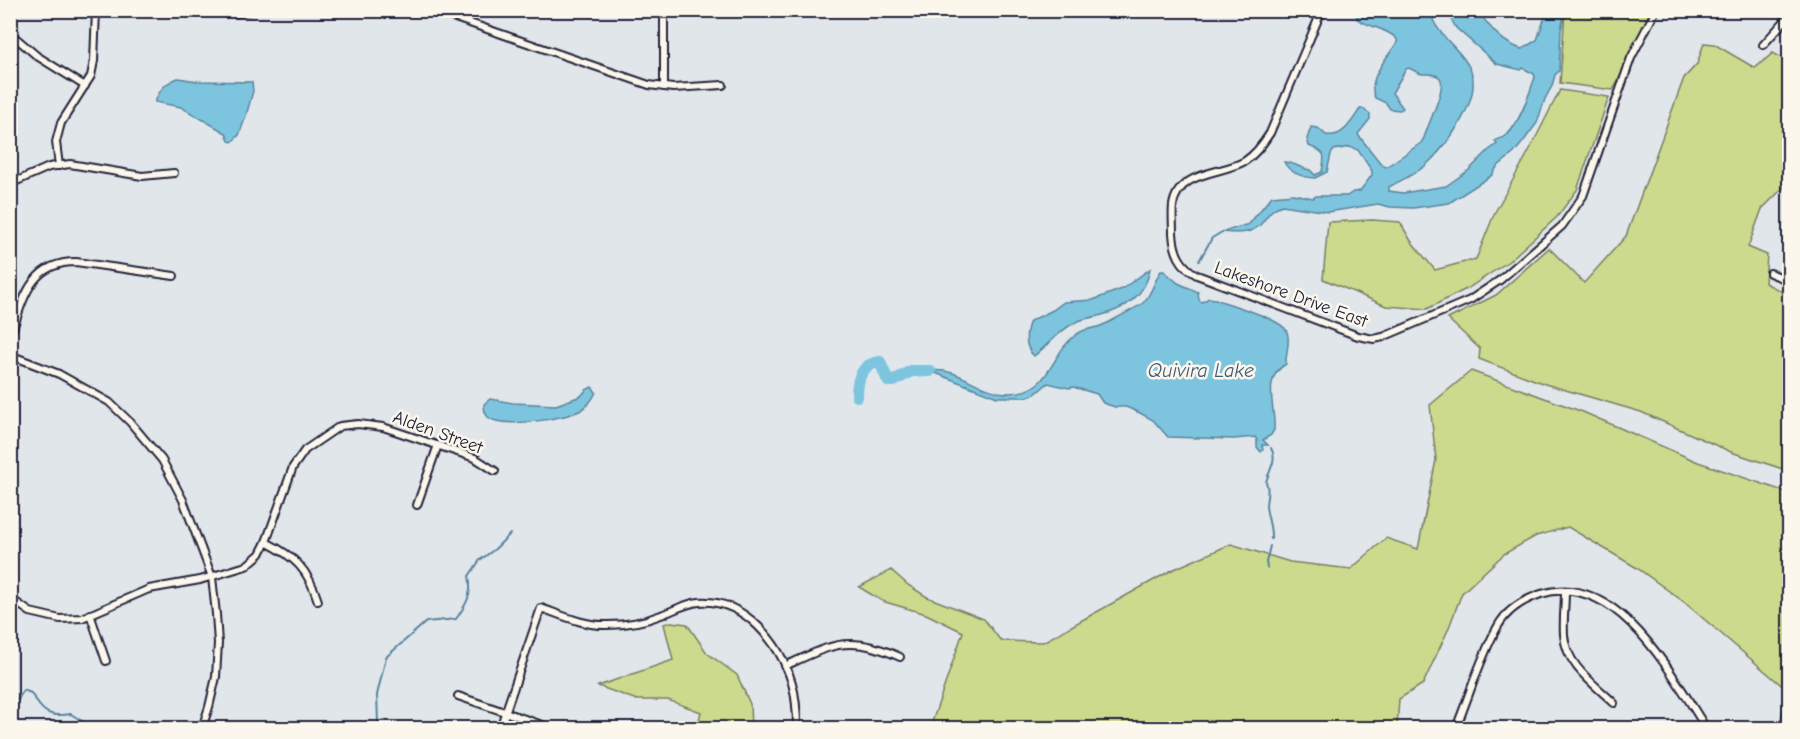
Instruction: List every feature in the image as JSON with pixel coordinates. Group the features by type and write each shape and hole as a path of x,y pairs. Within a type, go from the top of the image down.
{"street":[{"path":"59,166 56,142 61,123 91,76 94,61 96,10"},
{"path":"218,10 236,13 252,10"},
{"path":"432,10 649,85 664,87 723,85"},
{"path":"664,10 664,87"},
{"name":"Lakeshore Drive East","path":"1322,10 1270,133 1263,144 1236,166 1192,179 1183,185 1173,204 1176,251 1179,260 1190,271 1358,336 1374,339 1470,300 1500,280 1562,226 1578,206 1589,182 1631,58 1656,10"},
{"path":"1763,45 1790,15"},
{"path":"10,33 37,56 85,86"},
{"path":"11,183 49,167 70,164 142,176 174,173"},
{"path":"10,338 30,286 42,272 52,265 65,262 174,276"},
{"path":"1770,273 1790,281"},
{"path":"10,355 59,374 109,402 130,422 162,460 183,500 212,577 218,643 216,677 202,729"},
{"name":"Alden Street","path":"267,542 293,468 305,450 340,426 358,424 383,427 475,458 495,471"},
{"path":"417,505 438,446"},
{"path":"10,598 30,612 60,619 82,618 149,589 212,577 246,566 260,554 267,542 295,560 313,584 318,601"},
{"path":"1565,591 1564,635 1567,651 1574,663 1614,703"},
{"path":"1456,729 1492,639 1505,617 1512,609 1533,597 1548,592 1565,591 1594,598 1609,606 1644,636 1662,658 1706,729"},
{"path":"500,729 541,608 574,620 604,626 639,622 698,602 718,603 742,612 766,634 793,684 797,729"},
{"path":"90,614 106,661"},
{"path":"785,666 834,645 855,642 877,646 900,657"},
{"path":"458,696 550,729"}],"green space":[{"path":"1565,11 1654,11 1613,90 1560,83"},
{"path":"1704,43 1714,44 1755,68 1773,53 1789,62 1789,182 1762,209 1748,247 1767,255 1765,283 1789,295 1789,471 1731,452 1641,412 1545,384 1479,359 1480,349 1448,319 1496,295 1549,248 1584,283 1626,236 1684,78 1697,64"},
{"path":"1560,90 1609,97 1577,190 1557,217 1509,261 1470,287 1427,309 1386,306 1323,279 1328,222 1372,220 1400,222 1411,241 1435,270 1476,259 1495,212"},
{"path":"1471,371 1583,412 1698,462 1789,493 1789,728 1779,728 1787,690 1684,602 1637,568 1568,527 1536,536 1504,554 1462,593 1423,684 1399,699 1397,728 930,728 963,632 926,614 882,601 859,587 891,570 908,585 927,597 984,619 1001,641 1043,642 1172,570 1231,544 1290,562 1351,569 1386,538 1418,549 1436,460 1430,405"},
{"path":"671,622 687,624 707,653 737,675 750,704 751,728 697,728 701,712 668,700 637,700 598,686 673,660 664,624"}],"water":[{"path":"1356,11 1478,11 1502,39 1522,49 1537,40 1547,11 1565,11 1561,30 1559,71 1555,75 1537,123 1514,153 1497,167 1491,176 1449,203 1413,208 1378,204 1328,212 1282,205 1252,230 1242,233 1222,232 1249,224 1272,196 1293,194 1313,198 1316,196 1347,196 1360,191 1372,175 1372,171 1358,150 1350,147 1334,150 1327,172 1315,178 1297,174 1287,166 1284,162 1310,170 1315,175 1322,172 1323,155 1319,150 1309,146 1307,139 1311,127 1318,128 1326,135 1337,134 1346,128 1360,109 1363,109 1370,114 1370,119 1358,134 1386,167 1421,143 1439,98 1440,78 1406,69 1392,93 1403,108 1390,109 1386,103 1375,98 1373,84 1383,62 1397,43 1397,39 1388,32 1357,19","holes":["1441,14 1450,17 1456,28 1497,64 1521,70 1523,68 1534,74 1530,92 1519,118 1509,133 1495,141 1497,144 1469,170 1446,186 1403,193 1389,191 1389,187 1417,172 1433,158 1452,135 1467,109 1473,83 1471,71 1463,57 1442,34 1433,20"]},
{"path":"178,78 197,81 252,82 253,91 246,116 239,135 232,142 229,141 226,133 181,107 155,102 163,87"},
{"path":"1150,269 1144,286 1127,304 1111,312 1074,323 1034,356 1028,348 1026,340 1030,321 1064,302 1093,300 1122,289"},
{"name":"Quivira Lake","path":"1161,271 1178,283 1198,292 1199,300 1202,302 1209,298 1215,299 1266,317 1287,332 1286,364 1278,370 1272,385 1274,430 1263,440 1268,445 1262,445 1261,452 1257,447 1255,437 1234,439 1168,437 1153,420 1140,413 1126,407 1115,407 1103,403 1097,394 1073,387 1048,383 1035,394 1027,397 997,397 930,371 950,372 998,392 1023,391 1042,379 1068,342 1077,334 1106,324 1143,303"},
{"path":"592,387 596,392 588,404 581,410 562,417 519,422 495,421 488,417 484,409 484,404 490,399 513,403 556,405 581,396"}],"waterway":[{"path":"1199,261 1212,238 1222,232"},
{"path":"857,396 861,373 874,363 880,362 888,381 894,381 911,371 930,371"},
{"path":"1271,448 1274,457 1266,482 1268,491 1266,506 1271,539"},
{"path":"376,728 378,722 377,695 386,657 426,622 456,619 468,599 469,576 480,560 510,534"},
{"path":"1267,568 1266,562 1270,546"},
{"path":"18,700 23,690 31,693 42,709 47,712 57,715 71,714 93,728"}]}
